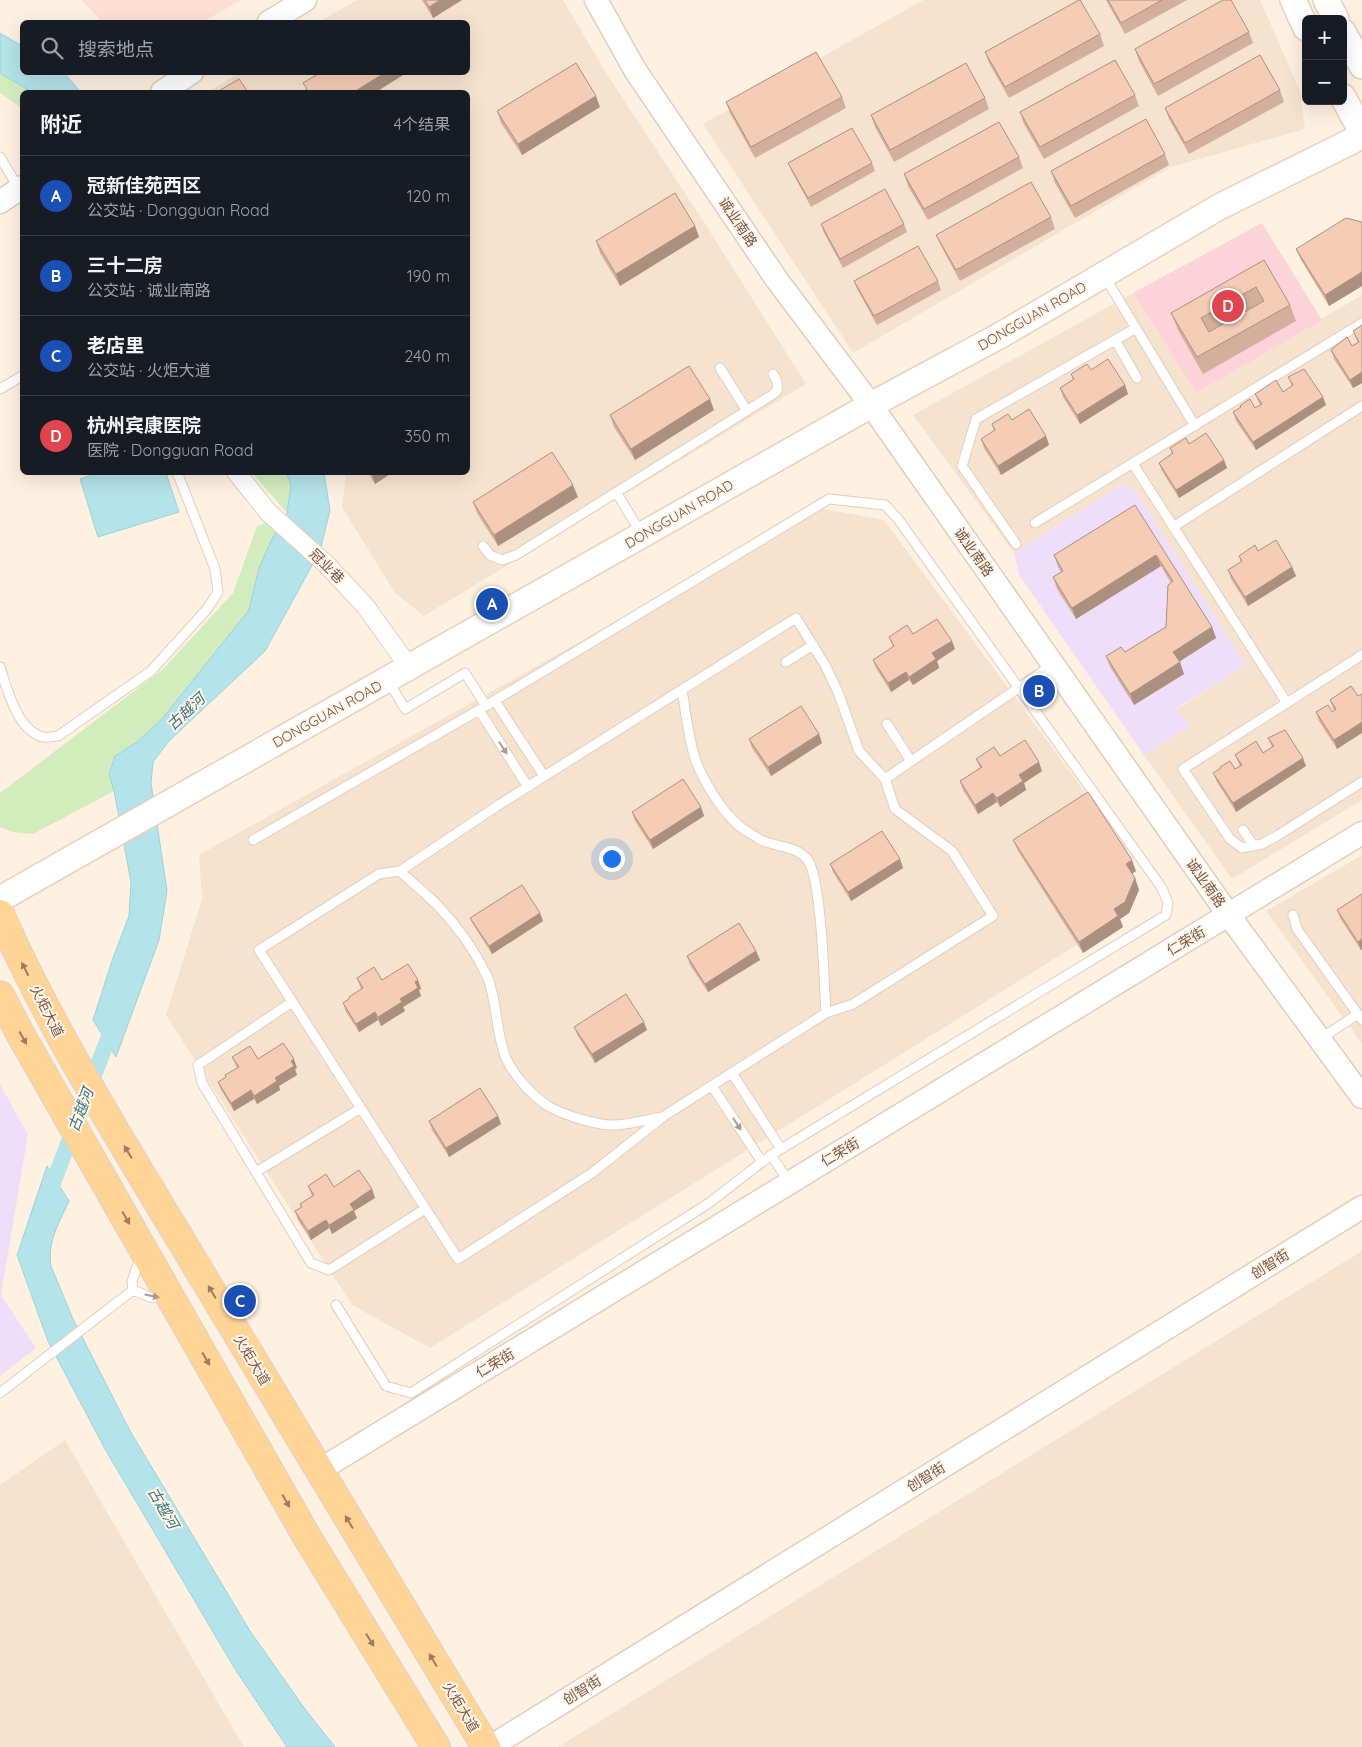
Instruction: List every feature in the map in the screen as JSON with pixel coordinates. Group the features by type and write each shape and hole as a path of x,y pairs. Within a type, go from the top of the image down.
{"main road":[{"path":"1293,0 1302,19"},
{"path":"1326,0 1334,15"},
{"path":"1347,39 1362,66"},
{"path":"1347,104 1362,132"},
{"name":"DONGGUAN ROAD","path":"0,899 872,405 1002,335 1219,207 1362,136"},
{"name":"火炬大道","path":"0,914 20,958 64,1043 99,1103 318,1471 486,1747"},
{"path":"0,995 60,1104 307,1537 436,1747"}],"street":[{"path":"272,20 305,0"},
{"name":"诚业南路","path":"596,0 634,70 777,280 872,405 1228,914 1362,1097"},
{"path":"165,90 188,75"},
{"path":"0,202 20,190"},
{"name":"冠业巷","path":"238,475 268,512 326,565 366,607 409,667"},
{"name":"仁荣街","path":"318,1471 1362,833"},
{"name":"创智街","path":"490,1747 1362,1207"}],"lane":[{"path":"0,157 20,187"},
{"path":"1103,275 1194,426"},
{"path":"1034,523 1362,323"},
{"path":"1016,544 962,466 976,419 1136,328"},
{"path":"1115,340 1137,378"},
{"path":"720,368 747,411"},
{"path":"483,546 495,558 502,560 510,558 747,411 777,390 778,381 773,374"},
{"path":"0,389 20,377"},
{"path":"1174,527 1362,406"},
{"path":"1132,464 1287,703"},
{"path":"0,667 18,714 27,729 44,737 58,736 151,671 207,609 218,592 215,569 178,475"},
{"path":"616,492 643,535"},
{"path":"253,840 495,701 829,499 885,505 898,519 1162,888 1168,903 1166,915 771,1155 710,1203 411,1393 386,1386 336,1305"},
{"path":"796,618 813,645 838,692 859,750 885,778 895,809 952,852 993,916 853,1004 826,1013 664,1116 592,1174 458,1260 259,950 379,874 400,871 528,786 796,618"},
{"path":"786,662 813,645"},
{"path":"1362,655 1183,769 1230,839 1242,848 1254,846 1280,834 1362,782"},
{"path":"885,778 1053,664"},
{"path":"387,680 405,708 465,673 482,708 528,786"},
{"path":"682,690 695,760 703,777 725,810 737,824 761,840 796,850 808,860 814,879 820,919 826,1013"},
{"path":"495,701 544,776"},
{"path":"887,724 911,760"},
{"path":"1243,830 1254,846"},
{"path":"400,871 438,906 457,927 470,947 486,976 494,996 506,1057 514,1073 528,1088 549,1106 584,1120 613,1126 664,1116"},
{"path":"1293,915 1297,929 1360,1018 1320,1039"},
{"path":"292,1002 198,1065 202,1083 311,1263 329,1270 425,1209"},
{"path":"732,1073 781,1149"},
{"path":"712,1086 762,1162"},
{"path":"256,1172 360,1108"},
{"path":"771,1155 790,1183"},
{"path":"133,1290 132,1281 144,1249"},
{"path":"133,1290 150,1297 172,1298"},
{"path":"0,1393 133,1290"}],"shaded area":[{"path":"81,0 242,0 206,20 101,20"},
{"path":"357,0 563,0 608,76 702,219 806,384 424,616 395,593 342,507 346,475 470,475 470,90 212,90 235,75 470,75 470,20 322,20"},
{"path":"923,0 1260,0 1300,91 1305,129 1171,167 853,353 703,124"},
{"path":"1262,223 1322,320 1196,393 1133,293"},
{"path":"1133,293 1196,393 1362,295 1362,800 1232,879 1144,755 1189,727 1177,709 1246,665 1134,489 1123,484 1014,553 913,415"},
{"path":"1123,484 1134,489 1246,665 1177,708 1189,727 1144,755 1019,575 1014,553"},
{"path":"819,508 884,520 1128,850 1120,918 430,1348 352,1305 166,1015 202,899 199,855"},
{"path":"1362,855 1362,1044 1266,911"},
{"path":"0,1084 28,1135 1,1295 36,1348 0,1376"},
{"path":"1362,1251 1362,1747 558,1747"},
{"path":"65,1440 244,1747 0,1747 0,1485"}],"green space":[{"path":"0,73 29,90 20,90 20,107 0,93"},
{"path":"254,475 287,475 291,485 287,513"},
{"path":"268,522 279,528 259,568 250,610 162,719 137,742 115,756 109,774 114,791 33,834 13,832 0,827 0,793 163,669 233,593 257,526"}],"water":[{"path":"0,33 20,45 20,75 66,75 79,90 29,90 0,73"},
{"path":"92,475 167,475 179,512 98,537 80,479"},
{"path":"287,475 324,475 330,510 320,551 265,651 169,741 153,762 151,783 167,891 159,940 116,1057 93,1020 129,916 131,882 114,791 109,774 115,756 137,742 162,719 249,610 259,568 271,541 287,513 291,485"},
{"path":"47,1166 69,1201 52,1241 50,1257 51,1266 73,1319 130,1431 250,1631 305,1709 335,1747 287,1747 235,1669 105,1449 48,1341 17,1255"}],"building":[{"path":"425,0 440,0 429,7"},
{"path":"1079,0 1100,34 1005,87 985,52"},
{"path":"1108,0 1162,0 1121,23"},
{"path":"1223,0 1231,0 1249,32 1154,84 1135,49"},
{"path":"816,52 842,97 751,147 726,102"},
{"path":"1260,55 1280,90 1185,143 1165,108"},
{"path":"1115,60 1135,95 1040,147 1020,112"},
{"path":"576,63 596,96 518,144 497,111"},
{"path":"966,63 985,98 890,150 871,115"},
{"path":"316,75 381,75 357,90 305,90 307,89 303,83"},
{"path":"239,79 247,90 220,90"},
{"path":"1146,119 1165,154 1071,206 1051,171"},
{"path":"999,122 1019,157 924,209 904,174"},
{"path":"852,128 872,163 808,198 788,163"},
{"path":"1031,182 1051,217 956,270 936,235"},
{"path":"885,189 904,224 840,259 821,224"},
{"path":"675,193 695,226 616,274 596,241"},
{"path":"1346,218 1362,222 1362,272 1325,295 1296,249"},
{"path":"918,246 938,281 874,316 854,281"},
{"path":"1264,260 1290,305 1197,357 1171,313","holes":["1256,287 1264,301 1209,332 1201,318"]},
{"path":"1362,325 1362,372 1350,380 1331,350 1347,337 1352,346 1359,342 1353,331"},
{"path":"1108,359 1125,385 1077,415 1060,388 1074,379 1071,374 1087,364 1091,370"},
{"path":"689,366 710,399 631,449 610,415"},
{"path":"1304,369 1323,397 1253,442 1233,412 1250,399 1255,408 1262,404 1255,394 1276,380 1283,392 1293,385 1288,377"},
{"path":"1029,409 1046,436 998,466 981,439 995,430 992,424 1008,414 1012,420"},
{"path":"1206,433 1224,460 1176,490 1159,463 1173,453 1170,448 1186,438 1189,444"},
{"path":"552,452 573,485 494,535 473,502"},
{"path":"1135,505 1212,627 1173,652 1180,662 1130,694 1106,656 1121,647 1125,652 1166,627 1168,585 1173,581 1156,555 1072,608 1053,577 1063,571 1054,555"},
{"path":"1276,540 1292,567 1245,597 1228,570 1242,561 1239,556 1255,545 1258,551"},
{"path":"937,619 952,641 932,653 936,659 909,677 906,672 888,683 873,660 894,646 889,637 907,625 913,634"},
{"path":"1351,686 1358,696 1362,694 1362,722 1334,740 1316,712 1328,705 1332,712 1336,709 1330,700"},
{"path":"801,706 819,734 768,767 749,739"},
{"path":"1285,730 1303,758 1233,803 1213,773 1230,761 1235,769 1242,765 1235,755 1256,741 1263,753 1274,746 1268,738"},
{"path":"1025,740 1039,762 1019,775 1023,781 997,798 993,793 975,805 960,781 982,767 976,759 994,747 1000,756"},
{"path":"683,779 701,807 650,840 632,812"},
{"path":"1088,792 1132,860 1126,864 1135,878 1125,902 1114,909 1118,916 1079,942 1013,840"},
{"path":"882,831 900,859 848,892 830,864"},
{"path":"522,885 540,913 489,946 470,918"},
{"path":"1362,894 1362,939 1358,942 1337,910"},
{"path":"739,923 756,951 705,984 687,956"},
{"path":"408,964 418,980 415,982 418,988 400,999 402,1002 378,1017 375,1012 356,1024 343,1003 363,988 357,978 374,967 382,980"},
{"path":"626,994 644,1022 592,1054 574,1027"},
{"path":"283,1043 294,1059 291,1061 294,1066 275,1078 277,1081 254,1096 251,1090 231,1103 218,1082 226,1077 225,1075 239,1067 232,1057 250,1046 258,1059"},
{"path":"480,1088 498,1116 446,1148 429,1121"},
{"path":"359,1170 372,1189 350,1204 354,1210 329,1225 326,1220 308,1231 295,1211 302,1207 300,1204 314,1195 308,1186 326,1174 334,1187"}],"waterway":[{"name":"古越河","path":"47,1199 114,1023"}],"place":[{"name":"杭州宾康医院","path":"1228,306"},
{"name":"冠新佳苑西区","path":"492,604"},
{"name":"三十二房","path":"1039,691"},
{"name":"老店里","path":"240,1301"}]}
